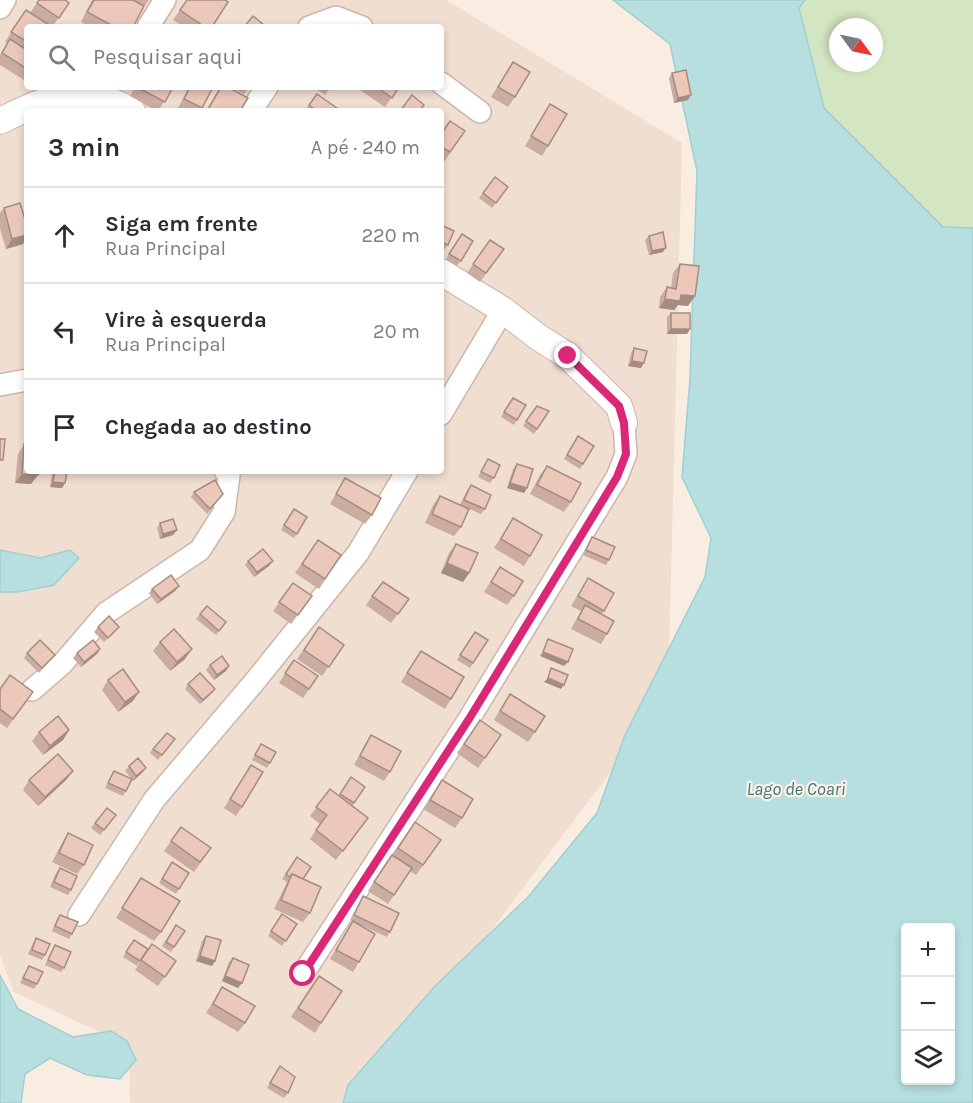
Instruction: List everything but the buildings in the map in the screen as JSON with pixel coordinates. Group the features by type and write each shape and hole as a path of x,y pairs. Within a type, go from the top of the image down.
{"street":[{"path":"0,8 5,0"},
{"path":"150,24 165,0"},
{"path":"317,24 336,17 354,24"},
{"path":"444,85 480,112"},
{"path":"253,108 265,90"},
{"path":"28,108 45,100 107,93 128,108"},
{"path":"0,121 24,110"},
{"path":"303,974 469,719 617,477 626,454 624,423 619,406 568,356 538,337 503,310 444,274"},
{"path":"444,409 503,310"},
{"path":"0,385 24,381"},
{"path":"32,690 63,663 106,614 200,550 224,512 227,474"},
{"path":"79,915 154,800 256,680 358,553 405,474"}],"shaded area":[{"path":"0,0 446,0 682,143 668,696 361,1103 130,1103 129,1046 14,992 0,955"}],"green space":[{"path":"805,0 973,0 973,228 943,227 824,108 799,8"}],"water":[{"name":"Lago de Coari","path":"613,0 805,0 799,8 824,108 943,227 973,228 973,1103 343,1103 348,1085 436,985 528,897 597,813 625,735 705,577 711,538 682,477 690,378 697,171 670,44"},
{"path":"0,550 40,558 70,550 79,558 54,585 17,592 0,592"},
{"path":"0,975 18,1009 73,1037 111,1031 127,1041 136,1060 120,1079 87,1075 50,1058 25,1074 21,1103 0,1103"}],"route":[{"path":"303,974 469,719 617,477 626,454 624,423 619,406 568,356"}]}
